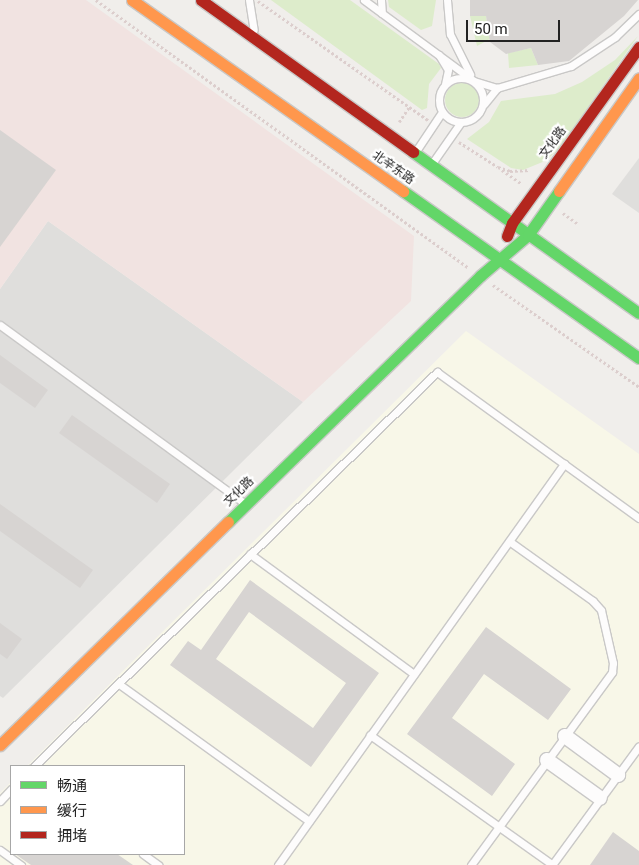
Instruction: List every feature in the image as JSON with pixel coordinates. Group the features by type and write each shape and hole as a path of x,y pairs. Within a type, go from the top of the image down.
{"street":[{"name":"北辛东路","path":"132,0 639,358"},
{"name":"北辛东路","path":"201,0 639,313"},
{"name":"文化路","path":"498,258 512,223 639,47"},
{"name":"文化路","path":"0,745 498,258 528,235 639,78"},
{"path":"565,736 618,775"},
{"path":"548,760 600,798"}],"lane":[{"path":"249,0 258,40"},
{"path":"364,0 436,51 474,81 482,89 484,104"},
{"path":"381,0 382,13"},
{"path":"447,0 450,34 458,56 474,81"},
{"path":"444,85 456,78 497,88 571,66 615,37 639,14"},
{"path":"414,153 442,112 439,98 448,70 436,51"},
{"path":"431,164 461,122 476,117 497,88"},
{"path":"442,112 461,122"},
{"path":"0,326 246,504"},
{"path":"35,765 437,372 639,518"},
{"path":"278,865 564,464"},
{"path":"472,865 612,672 613,663 601,610 508,541"},
{"path":"250,554 414,674"},
{"path":"119,684 309,821"},
{"path":"370,735 553,865 639,746"},
{"path":"0,801 10,790"},
{"path":"0,850 21,865"},
{"path":"143,855 158,865"}],"path":[{"path":"96,0 480,276 639,387"},
{"path":"256,0 434,124"},
{"path":"451,136 498,167 522,172 535,169"}],"shaded area":[{"path":"0,0 86,0 414,236 411,301 303,402 48,221 0,289"},
{"path":"639,158 639,213 612,194"},
{"path":"48,221 303,402 3,698 0,696 0,289"},
{"path":"466,331 639,454 639,865 0,865 0,793 10,783 10,855 185,855 185,765 28,765"}],"green space":[{"path":"271,0 350,0 439,64 441,68 429,84 427,108 422,110"},
{"path":"388,0 436,0 432,26 421,30 389,7"},
{"path":"470,16 486,16 490,39 477,46"},
{"path":"638,36 558,150 545,161 523,170 511,168 467,139 489,122 501,101 555,94 582,82 615,60"},
{"path":"531,48 538,65 509,68 508,53"},
{"path":"462,83 469,84 474,88 478,93 478,107 474,112 469,116 462,117 455,116 450,112 446,107 445,100 446,93 450,88 455,84"}],"building":[{"path":"470,0 638,0 624,16 569,61 538,65 531,48 506,54 490,42 486,16 470,16"},
{"path":"0,130 56,170 0,247"},
{"path":"0,355 48,390 35,408 0,383"},
{"path":"72,415 170,484 157,503 59,433"},
{"path":"0,504 93,570 80,588 0,531"},
{"path":"250,580 379,673 311,767 170,665 188,641 201,650","holes":["249,612 346,683 313,728 216,659"]},
{"path":"0,623 22,639 7,659 0,654"},
{"path":"486,627 571,689 548,720 484,674 452,718 515,764 492,796 407,734"},
{"path":"613,832 639,851 639,865 590,865"},
{"path":"16,855 118,855 133,865 31,865"}],"traffic: fast":[{"path":"413,152 639,313"},
{"path":"403,191 639,358"},
{"path":"228,522 480,276 528,235 559,191"}],"traffic: slow":[{"path":"132,0 403,191"},
{"path":"559,191 639,78"},
{"path":"0,745 228,522"}],"traffic: jam":[{"path":"201,0 413,152"},
{"path":"507,236 512,223 639,47"}]}
